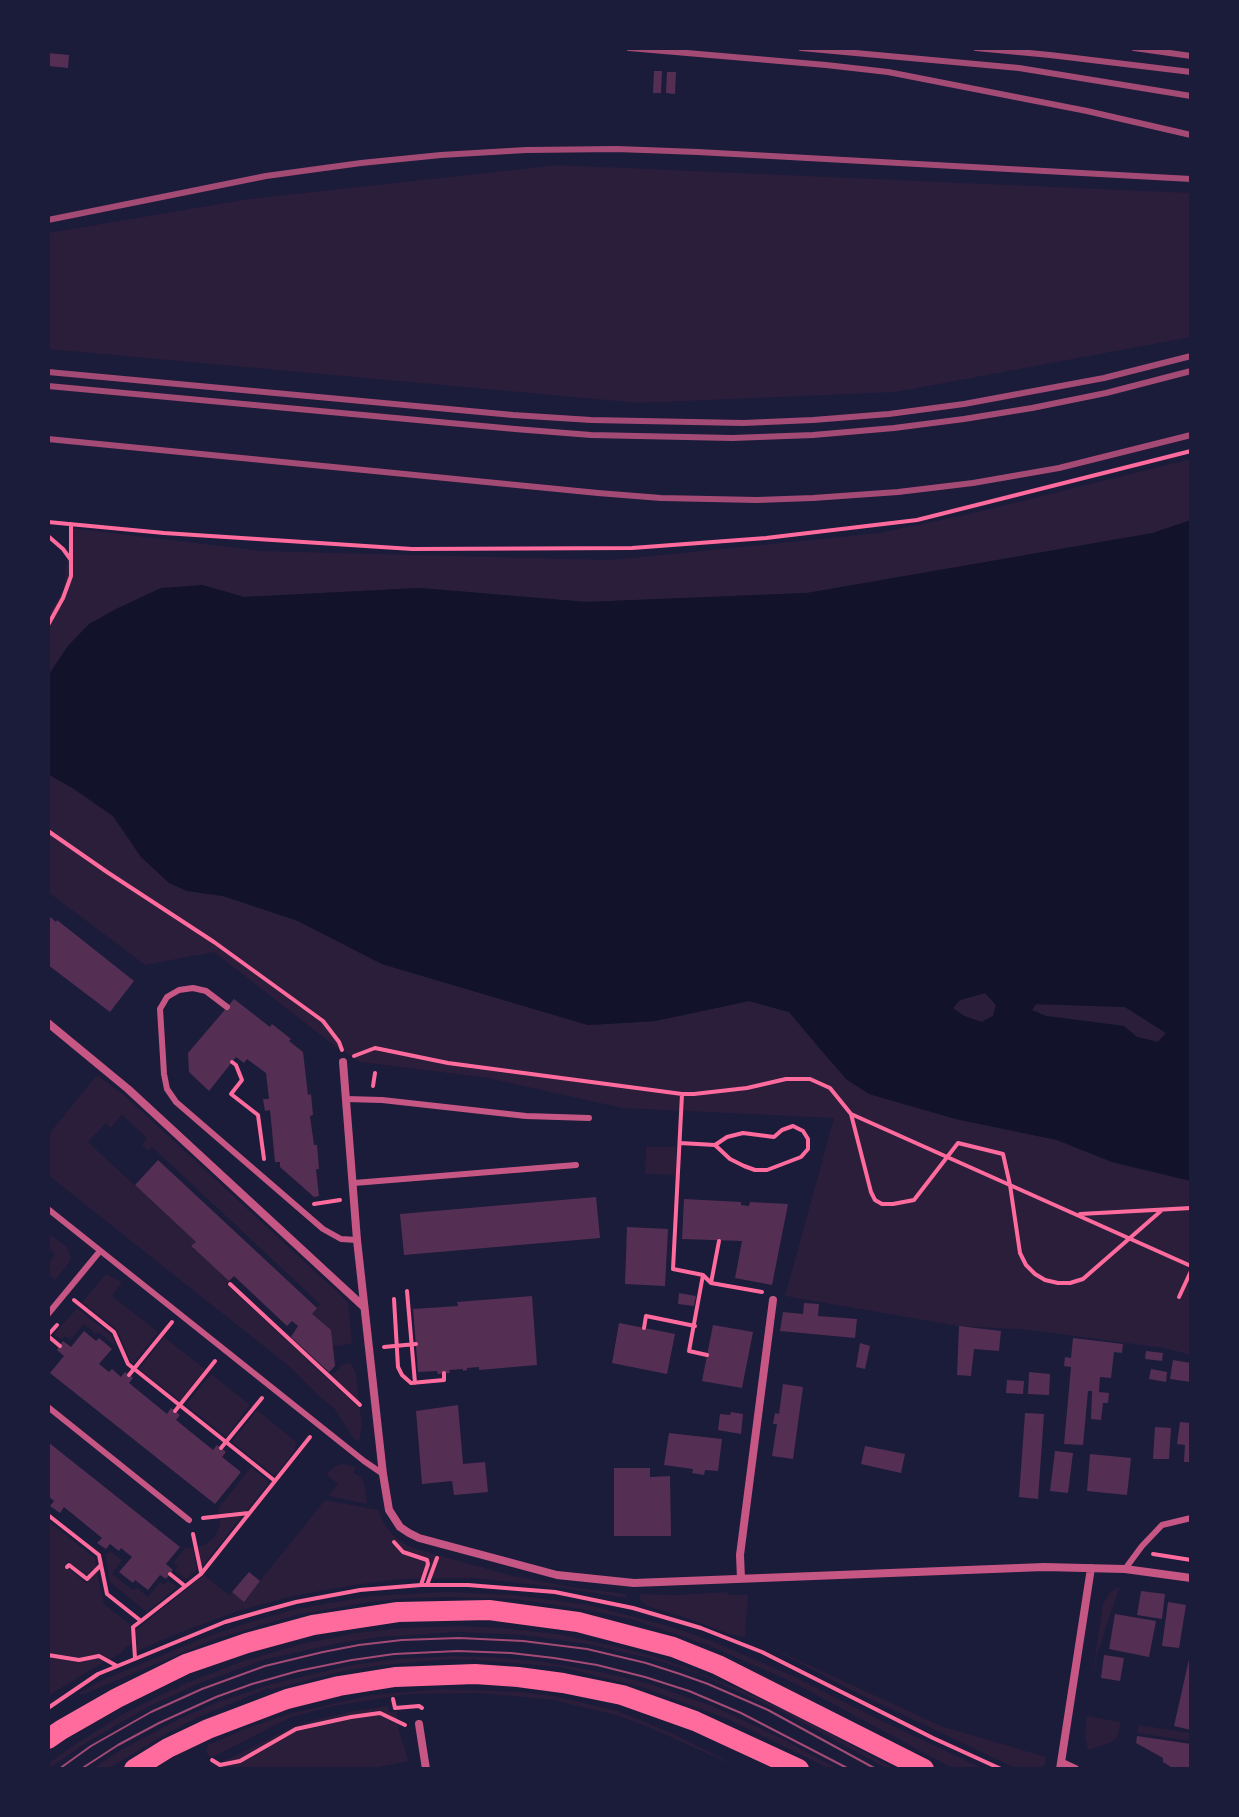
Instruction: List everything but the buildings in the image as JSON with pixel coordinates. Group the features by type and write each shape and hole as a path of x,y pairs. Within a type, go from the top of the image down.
{"main road":[{"path":"48,1739 117,1698 186,1664 247,1643 313,1625 398,1612 489,1610 578,1622 673,1647 718,1665 924,1769"},
{"path":"134,1769 203,1731 287,1699 395,1677 462,1674 518,1677 622,1695 695,1721 799,1769"}],"street":[{"path":"48,1023 128,1089 364,1307"},
{"path":"343,1062 357,1240 383,1474 389,1510 400,1527 419,1538 528,1568 570,1577 634,1583 1044,1567 1125,1569 1191,1578"},
{"path":"741,1579 740,1555 773,1300"},
{"path":"1075,1769 1061,1766 1091,1568"},
{"path":"419,1724 426,1769"}],"lane":[{"path":"227,1007 206,991 193,988 179,990 167,997 160,1009 167,1089 176,1102 323,1229 341,1239 357,1240"},
{"path":"346,1099 526,1116 589,1118"},
{"path":"354,1183 576,1165"},
{"path":"48,1209 383,1474"},
{"path":"48,1314 100,1251"},
{"path":"48,1407 189,1520"},
{"path":"1125,1569 1162,1525 1191,1518"}],"path":[{"path":"48,522 412,549 632,548 766,538 917,520 1191,451"},
{"path":"48,625 71,576 71,524"},
{"path":"48,536 71,560"},
{"path":"48,831 214,942 323,1021 339,1042 343,1062 375,1048 448,1063 682,1094 747,1088 786,1079 810,1079 830,1088 851,1114 871,1192 875,1200 882,1204 914,1200 958,1143 1003,1154 1020,1253 1035,1274 1058,1283 1083,1279 1162,1210"},
{"path":"232,1062 242,1080 231,1094 258,1115 263,1158 273,1166"},
{"path":"370,1088 374,1084 375,1073"},
{"path":"682,1094 673,1269 703,1275 711,1283 757,1291"},
{"path":"851,1114 1078,1214 1191,1268 1179,1297"},
{"path":"680,1143 715,1145 727,1137 743,1133 774,1137 793,1126 803,1131 808,1139 808,1149 801,1157 767,1170 744,1166 730,1159 715,1145"},
{"path":"322,1211 314,1204 355,1199"},
{"path":"1078,1214 1191,1208"},
{"path":"711,1283 719,1241"},
{"path":"703,1275 689,1351 707,1355"},
{"path":"230,1284 364,1410"},
{"path":"407,1291 415,1383"},
{"path":"66,1294 114,1332 128,1364 275,1481"},
{"path":"394,1299 399,1371 411,1383 444,1380 444,1373"},
{"path":"129,1375 178,1313"},
{"path":"644,1328 646,1316 695,1326"},
{"path":"48,1336 60,1346"},
{"path":"384,1347 413,1344"},
{"path":"175,1411 224,1350"},
{"path":"221,1448 271,1387"},
{"path":"135,1658 133,1627 201,1574 319,1426"},
{"path":"55,1509 49,1515 99,1555 107,1594 141,1621"},
{"path":"201,1574 189,1520 249,1513"},
{"path":"389,1537 403,1552 427,1560 424,1585"},
{"path":"424,1585 442,1543"},
{"path":"97,1553 102,1546"},
{"path":"67,1567 69,1565 87,1579 101,1565"},
{"path":"170,1574 185,1586"},
{"path":"48,1708 98,1674 225,1622 296,1602 360,1590 468,1585 555,1592 633,1608 701,1628 762,1652 1001,1769"},
{"path":"48,1655 79,1660 99,1656 117,1666"},
{"path":"212,1760 220,1765 240,1761 296,1729 351,1717 380,1713 407,1726"}],"shaded area":[{"path":"559,165 1191,193 1191,337 896,392 639,403 48,349 48,233 249,199"},
{"path":"1191,459 1191,520 1153,533 807,593 586,602 420,588 244,597 202,585 89,624 68,646 48,675 48,615 64,589 70,528 263,551 612,560 879,533"},
{"path":"1191,520 1191,1181 1112,1162 1057,1140 956,1119 869,1094 846,1079 789,1012 749,1001 655,1021 588,1025 382,964 298,921 223,896 187,891 169,883 141,857 113,816 48,774 48,676 68,646 89,624 161,588 202,585 244,597 420,588 586,602 807,593 1153,533","holes":["985,993 996,1005 993,1016 982,1022 964,1016 953,1008 960,1000","1036,1004 1125,1007 1166,1033 1158,1042 1137,1037 1124,1026 1046,1016 1032,1010"]},
{"path":"48,774 113,816 141,857 187,891 223,896 298,921 382,964 588,1025 655,1021 749,1001 789,1012 829,1060 869,1094 956,1119 1057,1140 1112,1162 1191,1181 1191,1355 1164,1348 1029,1330 958,1326 785,1296 834,1118 622,1108 488,1078 360,1062 336,1047 214,952 145,965 48,892"},
{"path":"985,993 996,1005 993,1016 981,1022 952,1008 960,1000"},
{"path":"1035,1004 1125,1007 1166,1033 1158,1042 1137,1037 1123,1026 1046,1016 1031,1010"},
{"path":"97,1075 124,1095 348,1302 352,1343 333,1345 335,1366 329,1372 291,1337 320,1304 152,1147 148,1151 142,1145 147,1138 122,1115 111,1128 106,1123 88,1142 196,1242 191,1247 229,1281 226,1284 360,1409 362,1426 359,1442 334,1408 290,1367 48,1175 48,1135"},
{"path":"646,1147 676,1147 676,1175 645,1174"},
{"path":"48,1233 67,1247 71,1258 55,1280 48,1274 48,1264 55,1254 48,1248"},
{"path":"106,1274 122,1282 112,1296 158,1332 133,1364 117,1330 82,1302"},
{"path":"77,1308 111,1335 116,1346 84,1324 70,1340 65,1336 62,1340 54,1334"},
{"path":"164,1337 205,1369 180,1401 139,1369"},
{"path":"351,1363 356,1374 359,1401 332,1376 340,1365"},
{"path":"211,1374 250,1405 226,1437 186,1405"},
{"path":"257,1410 296,1442 295,1450 275,1476 232,1442"},
{"path":"343,1464 356,1467 353,1473 361,1477 364,1483 367,1504 328,1496 338,1484 326,1474"},
{"path":"251,1467 269,1482 246,1512 219,1515 218,1509"},
{"path":"325,1500 378,1510 394,1536 413,1548 509,1575 626,1594 625,1598 474,1578 402,1579 293,1596 241,1610 138,1651 136,1630 204,1575 229,1595 232,1592 244,1601"},
{"path":"242,1516 202,1567 198,1547 215,1536 220,1519"},
{"path":"48,1521 95,1558 96,1566 86,1576 68,1561 65,1565 86,1583 97,1572 104,1604 131,1625 132,1644 48,1696"},
{"path":"185,1548 193,1548 197,1570 186,1579 175,1571 178,1566 174,1562"},
{"path":"110,1551 122,1560 112,1574 133,1590 136,1587 148,1597 160,1582 164,1585 168,1580 177,1587 147,1612 110,1582 105,1553"},
{"path":"1120,1586 1092,1678 1103,1604 1111,1592"},
{"path":"447,1592 514,1595 589,1605 672,1627 795,1677 984,1769 954,1769 792,1682 710,1646 634,1620 514,1599 407,1598 296,1615 215,1639 82,1695 78,1694 98,1682 214,1634 296,1609 370,1596"},
{"path":"727,1592 728,1595 748,1595 745,1637 647,1606 639,1599 640,1594"},
{"path":"458,1626 558,1634 649,1655 682,1666 739,1689 809,1722 895,1769 888,1769 783,1712 697,1673 587,1644 524,1635 458,1632 380,1637 267,1659 200,1683 148,1707 48,1769 48,1764 71,1747 125,1713 179,1686 240,1662 301,1644 356,1633"},
{"path":"763,1644 941,1726 1046,1757 1045,1764 1042,1769 1017,1769 855,1692"},
{"path":"450,1656 539,1661 647,1683 732,1715 838,1769 830,1769 730,1720 645,1688 560,1667 473,1658 383,1665 269,1688 201,1716 108,1769 92,1769 179,1719 275,1683 352,1665"},
{"path":"445,1689 554,1696 618,1711 674,1734 742,1769 616,1715 553,1700 481,1693 408,1694 334,1706 291,1717 213,1757 206,1752 208,1745 289,1714 371,1695"},
{"path":"388,1706 389,1712 397,1711 399,1732 409,1761 368,1769 218,1769 216,1765 293,1727 354,1711"},
{"path":"1087,1716 1121,1722 1117,1738 1088,1750 1085,1736"},
{"path":"1139,1725 1191,1733 1191,1741 1137,1733"}],"tram line":[{"path":"59,1769 91,1746 151,1712 265,1666 359,1645 459,1638 523,1641 587,1649 646,1663 708,1684 768,1710 876,1769"},
{"path":"81,1769 159,1723 252,1684 352,1660 394,1654 458,1651 554,1658 645,1677 741,1713 849,1769"}],"railway":[{"path":"629,48 888,72 1191,135"},
{"path":"801,48 1019,68 1191,96"},
{"path":"976,48 1191,72"},
{"path":"1134,48 1191,56"},
{"path":"48,220 266,176 361,163 526,150 698,152 1191,179"},
{"path":"48,372 513,415 743,423 889,414 964,404 1104,378 1191,356"},
{"path":"48,386 591,435 732,438 813,435 964,419 1106,393 1191,371"},
{"path":"48,439 598,493 757,500 898,492 973,483 1059,468 1191,435"}]}
